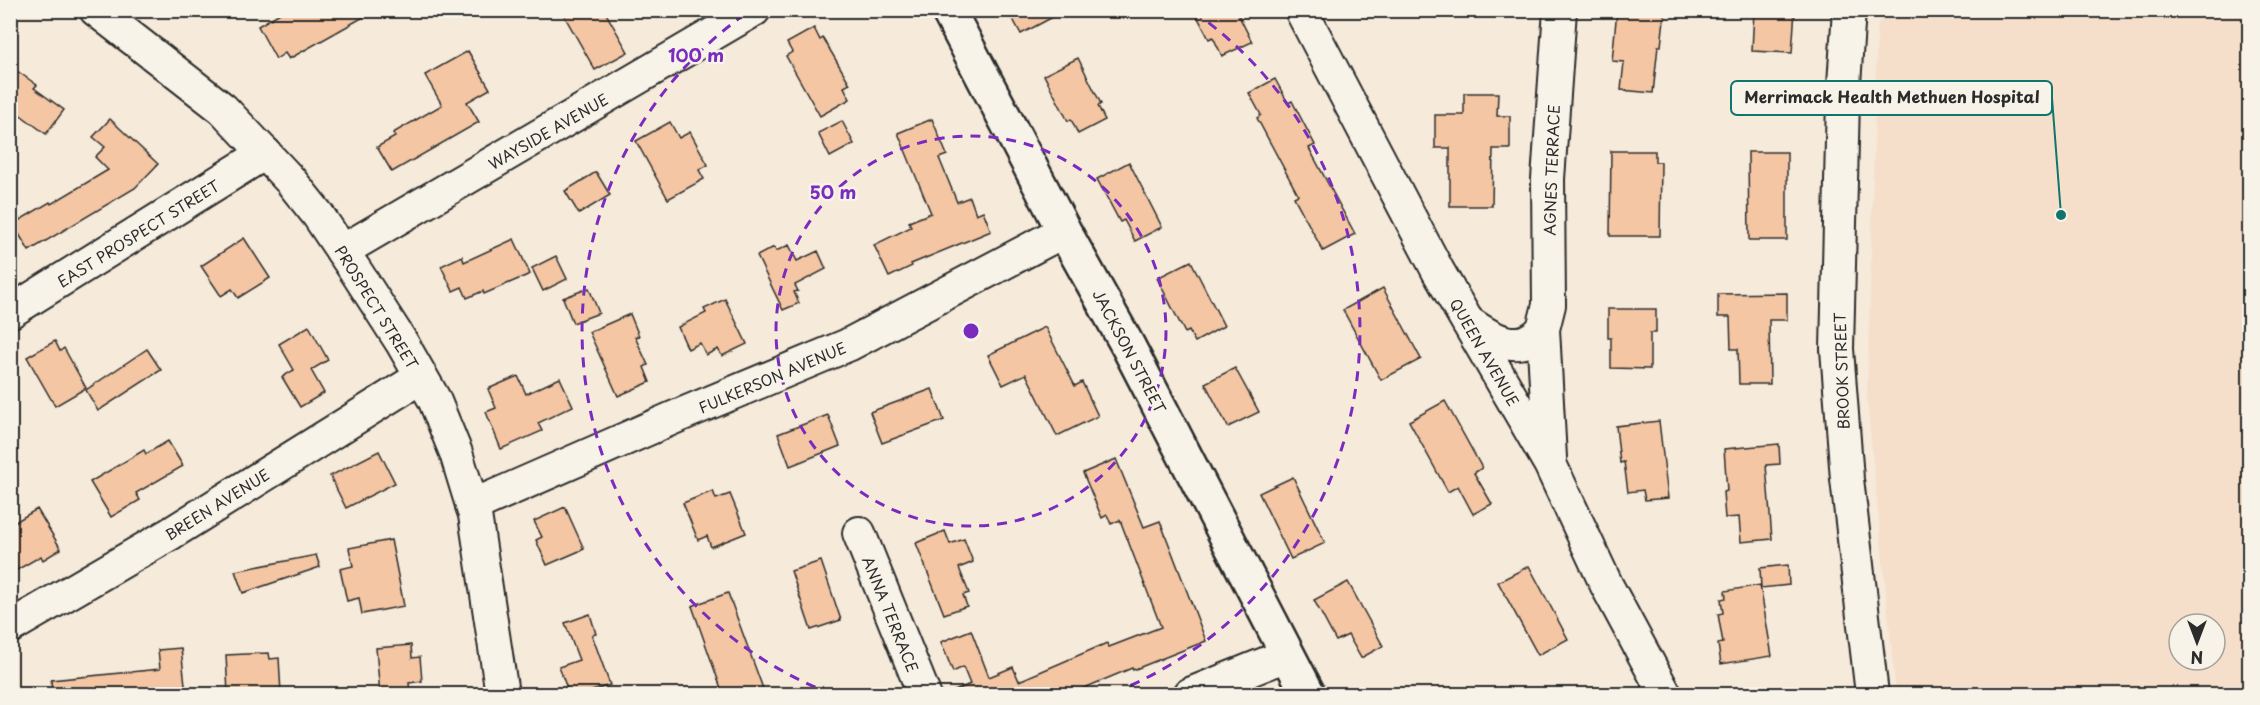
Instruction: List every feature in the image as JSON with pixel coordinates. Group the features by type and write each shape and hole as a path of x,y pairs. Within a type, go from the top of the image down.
{"main road":[{"name":"JACKSON STREET","path":"948,10 1064,231 1128,346 1308,694"}],"street":[{"name":"PROSPECT STREET","path":"96,10 223,109 290,180 342,251 421,377 434,399 456,453 472,506 488,592 502,694"},
{"name":"WAYSIDE AVENUE","path":"342,251 754,10"},
{"name":"QUEEN AVENUE","path":"1301,10 1466,320 1550,464 1607,586 1665,694"},
{"name":"AGNES TERRACE","path":"1550,464 1543,329 1549,305 1548,179 1560,10"},
{"name":"BROOK STREET","path":"1850,10 1843,99 1837,349 1847,479 1872,694"},
{"name":"EAST PROSPECT STREET","path":"10,312 265,153"},
{"name":"FULKERSON AVENUE","path":"472,506 848,345 1064,231"},
{"path":"1466,320 1498,342 1519,342 1535,338 1543,329"},
{"name":"BREEN AVENUE","path":"10,627 170,534 421,377"},
{"name":"ANNA TERRACE","path":"859,533 924,694"},
{"path":"1190,694 1287,655"}],"shaded area":[{"path":"1881,11 2249,11 2249,694 1896,694 1867,400 1877,30"}],"building":[{"path":"285,10 376,10 289,59 285,53 276,59 258,26"},
{"path":"561,10 604,10 628,52 595,70"},
{"path":"1008,10 1066,10 1021,34"},
{"path":"1194,10 1236,10 1252,42 1222,56 1213,37 1209,39"},
{"path":"1617,10 1665,10 1653,93 1621,90 1624,62 1612,61"},
{"path":"1754,10 1795,10 1792,53 1752,51"},
{"path":"814,28 820,40 823,38 850,84 844,87 850,99 820,116 786,56 792,52 787,43"},
{"path":"468,51 490,89 467,102 479,122 392,172 377,147 395,137 393,133 442,105 425,75"},
{"path":"1078,58 1101,104 1098,106 1105,120 1078,134 1071,119 1068,121 1044,75"},
{"path":"10,66 37,85 34,88 64,110 46,134 15,111 10,116"},
{"path":"1275,79 1288,103 1292,101 1315,145 1309,148 1355,234 1323,251 1294,197 1298,195 1257,118 1261,115 1249,93"},
{"path":"1464,93 1498,93 1497,116 1510,116 1510,149 1493,149 1492,206 1450,206 1450,148 1435,148 1435,115 1464,115"},
{"path":"110,119 158,164 135,188 29,251 13,224 108,170 95,157 105,147 93,137"},
{"path":"932,119 947,155 939,158 957,202 970,197 976,214 983,211 991,231 911,264 912,266 889,277 874,245 911,227 909,222 931,213 898,133"},
{"path":"842,121 854,144 830,157 818,133"},
{"path":"670,122 679,138 690,132 708,165 699,170 704,179 668,199 636,141"},
{"path":"1611,151 1655,151 1655,162 1661,162 1660,236 1610,236"},
{"path":"1748,152 1787,152 1787,240 1749,240"},
{"path":"1129,162 1162,227 1135,241 1124,220 1120,222 1097,179"},
{"path":"596,172 610,195 579,214 565,191"},
{"path":"244,238 270,278 238,298 232,289 221,296 201,266"},
{"path":"514,239 530,274 484,294 483,291 467,298 462,287 453,291 441,266 462,256 464,262"},
{"path":"789,245 797,261 818,251 826,269 795,285 798,291 794,292 799,303 783,310 757,256 774,247 776,251"},
{"path":"556,256 567,279 543,291 532,268"},
{"path":"1191,261 1224,326 1195,342 1189,331 1185,333 1157,278"},
{"path":"589,288 599,313 573,323 563,298"},
{"path":"1383,288 1421,359 1381,380 1343,310"},
{"path":"1787,293 1787,320 1769,320 1770,384 1739,384 1738,349 1731,349 1730,317 1718,317 1718,294"},
{"path":"725,299 747,344 722,356 718,349 706,355 700,343 688,349 678,327 706,313 704,309"},
{"path":"1608,309 1656,309 1656,333 1650,333 1650,369 1611,368"},
{"path":"630,314 639,336 635,337 648,365 644,367 650,382 618,396 589,332"},
{"path":"309,326 328,360 311,370 324,393 300,407 282,377 294,370 279,344"},
{"path":"1045,327 1075,386 1082,382 1098,416 1057,436 1026,374 1003,385 988,355"},
{"path":"55,341 60,351 64,348 86,388 55,406 27,357"},
{"path":"147,349 161,370 98,411 86,390"},
{"path":"1235,368 1259,412 1228,427 1205,383"},
{"path":"518,376 526,394 560,378 573,406 538,423 542,431 501,449 486,412 496,408 488,389"},
{"path":"932,389 944,420 882,443 870,412"},
{"path":"1445,401 1482,468 1474,473 1492,504 1473,514 1458,486 1448,492 1409,421"},
{"path":"828,415 840,446 790,466 778,434"},
{"path":"1659,421 1668,498 1645,500 1643,490 1628,492 1624,462 1620,463 1616,426"},
{"path":"168,441 183,466 136,493 140,500 111,517 90,482 144,450 146,454"},
{"path":"1779,444 1780,464 1766,465 1772,539 1741,542 1739,517 1725,518 1723,492 1727,491 1724,449"},
{"path":"379,451 395,483 346,508 330,476"},
{"path":"1116,459 1144,527 1160,521 1206,641 1070,694 948,694 970,684 963,667 953,672 941,642 971,630 989,677 1013,667 1019,681 1107,643 1109,647 1161,627 1120,520 1111,524 1107,515 1102,518 1083,473"},
{"path":"1293,477 1325,543 1291,559 1259,493"},
{"path":"713,491 716,499 730,494 746,533 711,547 707,536 698,540 683,503"},
{"path":"565,507 584,549 547,565 536,540 542,537 534,521"},
{"path":"37,509 61,549 43,560 41,556 10,574 10,525"},
{"path":"945,531 950,544 964,539 973,562 959,568 969,593 963,595 967,606 944,614 916,543"},
{"path":"391,540 404,606 362,614 359,598 347,601 340,569 353,566 349,548"},
{"path":"316,555 320,567 243,593 235,571"},
{"path":"821,561 841,620 811,630 791,571"},
{"path":"1788,565 1789,585 1761,588 1760,568"},
{"path":"1529,566 1568,639 1538,655 1498,582"},
{"path":"1348,582 1383,646 1361,658 1348,635 1336,641 1314,600"},
{"path":"1760,585 1772,656 1721,664 1718,644 1723,643 1718,614 1723,613 1721,599 1726,598 1725,591"},
{"path":"728,593 765,694 723,694 692,606"},
{"path":"590,614 596,634 592,635 610,685 583,694 569,694 559,667 579,660 565,623"},
{"path":"411,645 412,658 420,657 422,681 409,683 410,694 380,694 376,648"},
{"path":"181,648 186,694 52,694 51,680 160,669 158,650"},
{"path":"269,653 270,659 279,658 281,693 228,694 226,655"}],"place":[{"name":"Merrimack Health Methuen Hospital","path":"2061,215"}]}
